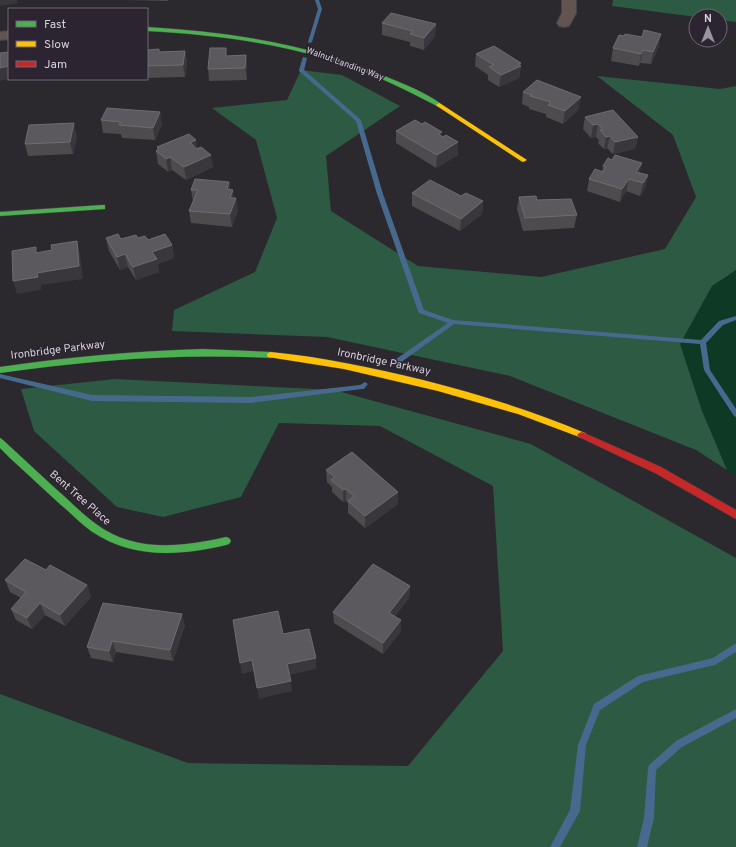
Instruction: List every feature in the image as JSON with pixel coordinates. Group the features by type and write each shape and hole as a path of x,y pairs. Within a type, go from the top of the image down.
{"street":[{"path":"564,23 569,13 569,0"},
{"name":"Walnut Landing Way","path":"148,29 230,35 274,42 332,57 394,82 426,98 522,160"},
{"path":"0,214 102,207"},
{"name":"Ironbridge Parkway","path":"0,370 46,362 131,354 195,352 254,354 294,358 361,368 462,393 563,427 668,474 708,496 736,515"},
{"name":"Bent Tree Place","path":"0,442 99,532 121,544 147,550 175,552 198,549 226,541"}],"green space":[{"path":"613,0 736,0 736,22 728,21 728,8 688,8 688,16 612,6"},
{"path":"301,70 342,75 400,106 326,156 331,211 418,266 541,277 665,249 696,197 673,135 597,76 720,89 736,86 736,270 712,286 680,344 702,411 727,470 696,450 510,376 327,337 172,331 174,310 255,272 277,218 256,140 212,108 287,100"},
{"path":"736,240 736,476 727,470 702,411 655,281"},
{"path":"115,379 334,390 531,444 736,558 736,847 0,847 0,694 188,763 408,766 503,651 493,486 380,426 279,423 241,497 163,517 117,507 34,431 21,389"}],"building":[{"path":"391,13 436,24 424,38 410,34 413,31 382,23"},
{"path":"644,30 661,34 653,52 643,50 641,54 613,48 619,35 624,36 625,34 642,37"},
{"path":"494,46 521,63 518,64 521,66 501,75 489,67 494,65 476,54"},
{"path":"210,48 226,48 226,56 246,55 245,68 208,69"},
{"path":"159,49 159,52 185,51 183,65 148,66 148,50"},
{"path":"8,52 8,66 0,68 0,53"},
{"path":"537,80 581,97 565,111 548,105 551,102 530,96 532,95 523,92"},
{"path":"107,108 160,112 153,128 119,125 121,122 101,120"},
{"path":"613,110 638,137 615,142 610,136 606,137 600,130 603,130 598,124 593,125 585,117"},
{"path":"415,120 422,124 425,122 442,132 438,134 443,137 446,135 458,142 437,155 396,131"},
{"path":"74,123 70,142 25,144 29,125"},
{"path":"189,134 196,140 189,143 191,143 196,149 201,147 211,155 184,167 170,157 166,159 156,151 159,149 157,147"},
{"path":"615,155 642,163 636,172 648,175 643,183 629,179 622,189 589,179 595,169 603,172 606,167 603,166 608,158 612,160"},
{"path":"195,179 229,182 227,189 233,190 230,198 236,198 230,214 189,211 198,190 191,190"},
{"path":"430,180 461,196 466,193 483,201 461,219 412,193"},
{"path":"536,196 537,200 571,199 577,215 525,218 519,197"},
{"path":"118,234 121,239 136,235 138,238 145,236 148,240 165,234 172,245 152,252 157,259 133,267 125,254 117,257 106,238"},
{"path":"77,241 79,266 37,273 38,277 13,281 12,251 36,247 36,253 52,250 51,245"},
{"path":"352,452 398,492 365,516 348,501 354,496 346,489 343,490 331,480 335,477 326,470"},
{"path":"25,559 46,570 50,565 87,585 60,615 40,603 27,618 11,609 26,592 5,580"},
{"path":"373,564 410,586 389,613 401,620 383,643 333,612"},
{"path":"103,603 182,614 170,650 112,641 109,651 87,647"},
{"path":"278,611 283,634 309,629 316,658 287,664 291,681 257,688 252,660 240,663 233,620"}],"waterway":[{"path":"310,42 320,9 317,0"},
{"path":"305,58 301,70 358,120 380,194 421,311 453,322"},
{"path":"703,342 721,323 736,318"},
{"path":"398,361 453,322"},
{"path":"453,322 703,342"},
{"path":"703,342 707,370 736,414"},
{"path":"0,376 92,398 251,400 362,387 365,384"},
{"path":"555,847 575,811 582,745 597,707 641,679 715,661 736,647"},
{"path":"642,847 649,818 652,768 679,744 736,713"}],"traffic: fast":[{"path":"148,29 223,35 298,49 334,59 370,72 405,87 439,105"},
{"path":"0,214 102,207"},
{"path":"0,370 101,357 169,353 203,352 271,355"},
{"path":"0,442 85,521 110,537 126,544 158,550 192,548 226,541"}],"traffic: slow":[{"path":"439,105 523,160"},
{"path":"271,355 308,359 381,373 438,387 521,412 582,435"}],"traffic: jam":[{"path":"582,435 658,470 736,515"}]}
